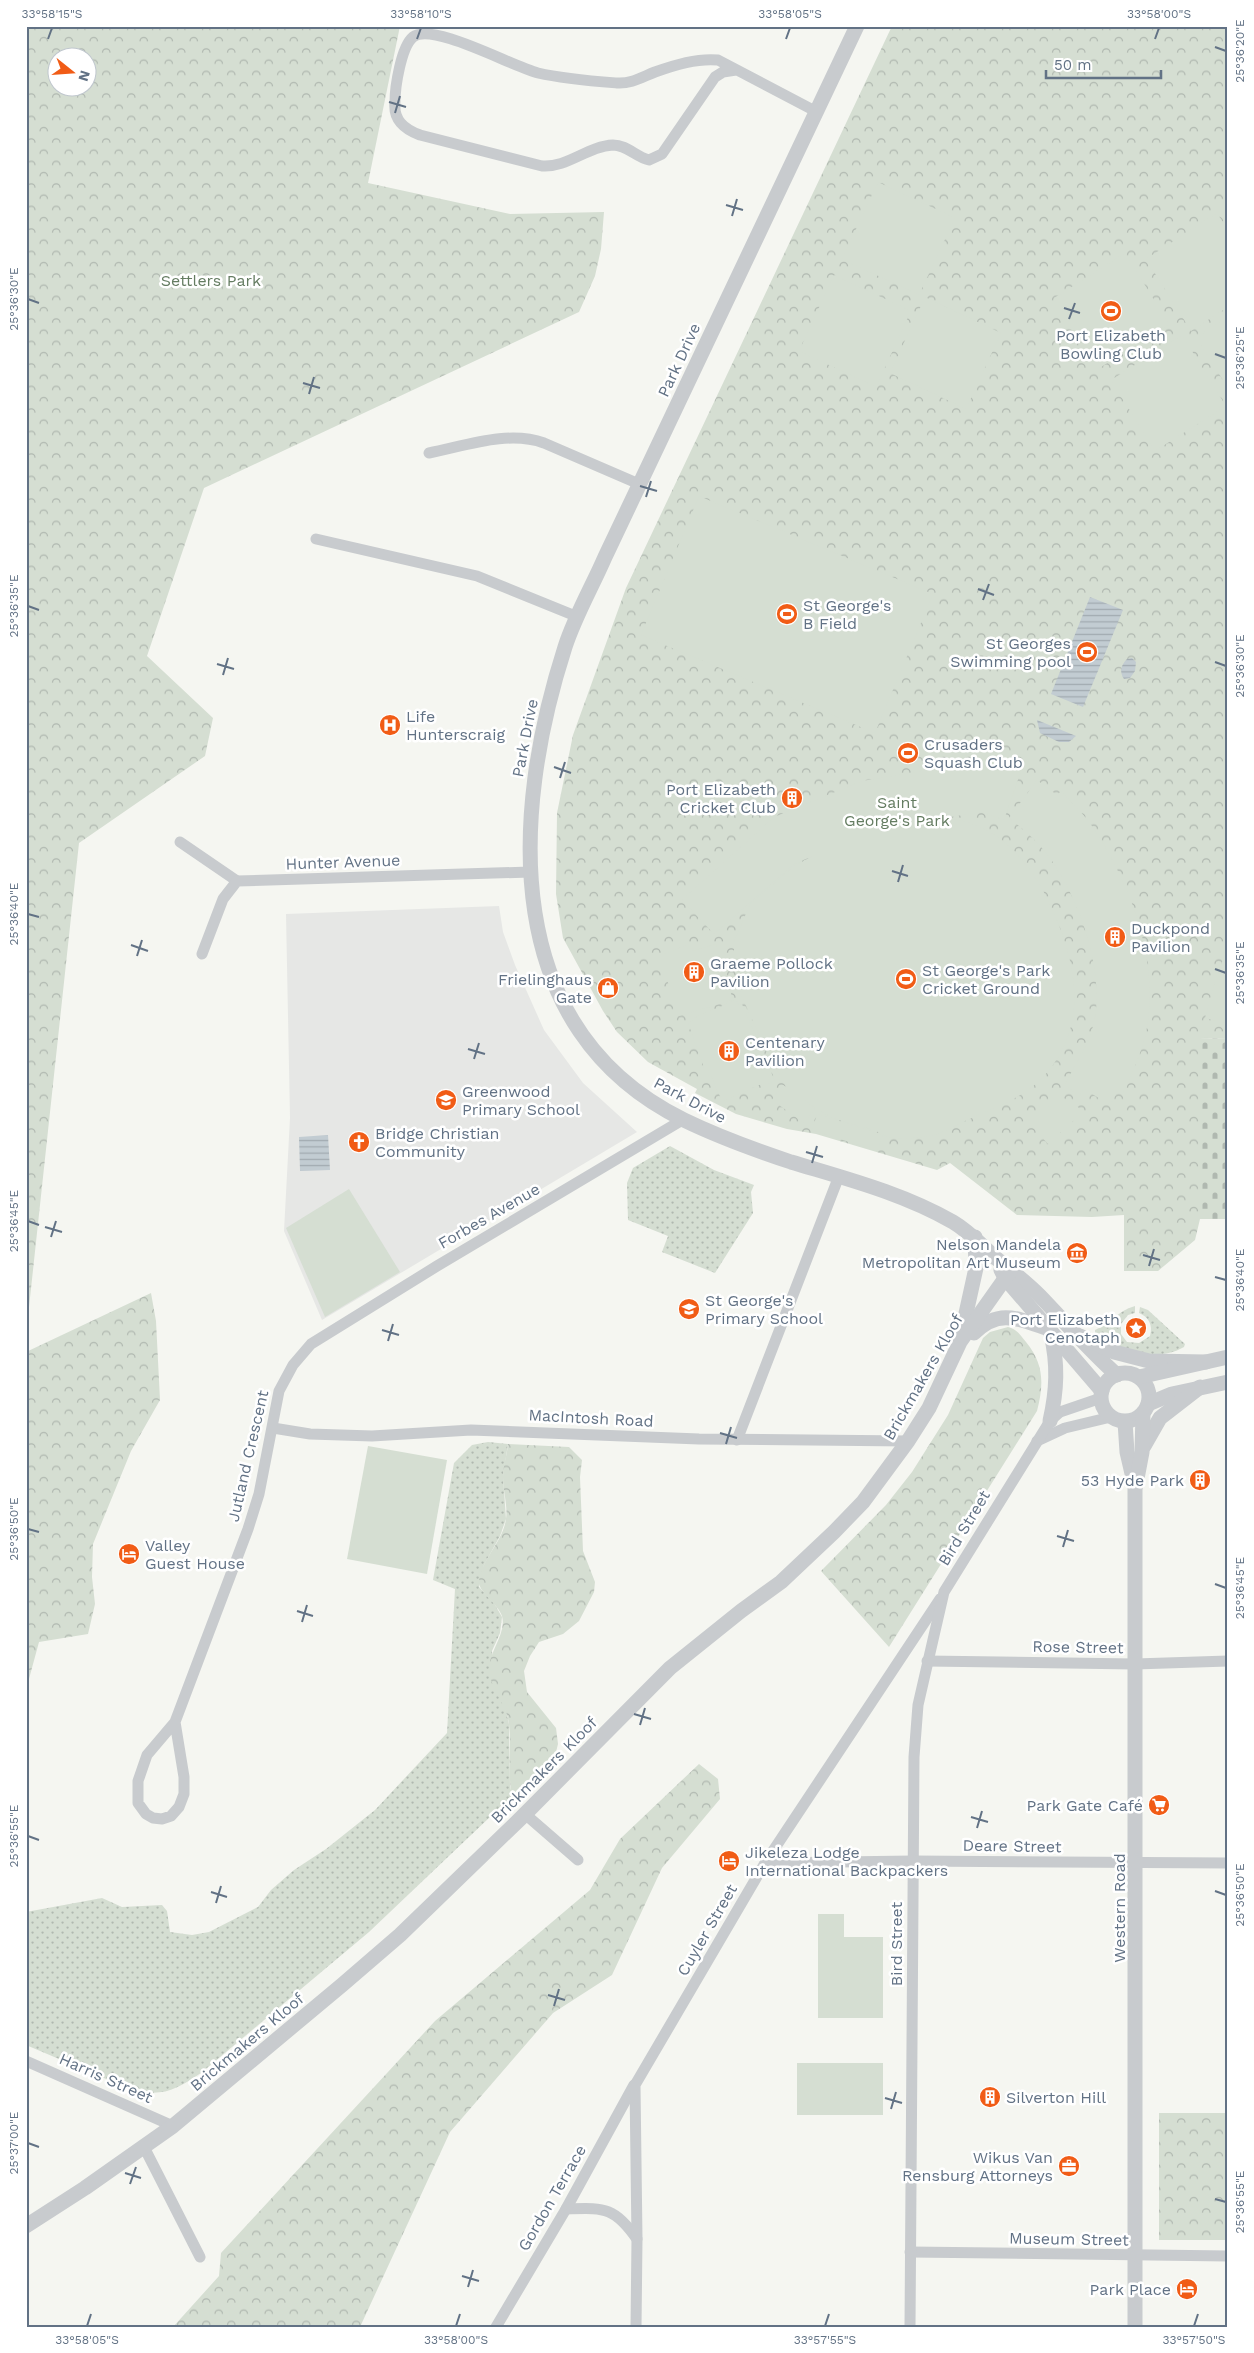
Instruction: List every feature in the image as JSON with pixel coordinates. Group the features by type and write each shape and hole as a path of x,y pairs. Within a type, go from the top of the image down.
{"street":[{"name":"Park Drive","path":"857,26 639,484 566,644 547,710 535,767 530,821 530,872 535,918 540,944 556,987 581,1031 605,1063 635,1090 684,1120 742,1146 879,1189 928,1208 975,1237 1008,1274 1050,1331 1102,1395"},
{"path":"736,70 723,72 716,77 662,154 649,160 628,148 613,145 556,165 542,166 420,135 403,126 394,110 397,86 406,48 413,38 427,33 460,42 538,73 624,84 656,72 706,59 725,62 736,70 817,112"},
{"path":"429,453 508,438 527,438 544,442 639,484"},
{"path":"316,539 477,576 578,617"},
{"path":"180,842 237,882 223,900 202,954"},
{"name":"Hunter Avenue","path":"237,882 530,872"},
{"name":"Forbes Avenue","path":"311,1344 437,1266 684,1120"},
{"path":"737,1440 839,1176"},
{"path":"960,1342 976,1268 975,1237"},
{"name":"Park Drive","path":"1008,1274 1040,1296 1072,1332 1117,1374"},
{"name":"Brickmakers Kloof","path":"26,2226 86,2188 173,2126 400,1935 525,1814 670,1668 741,1611 781,1582 834,1532 863,1502 908,1441 929,1408 960,1342 1008,1274"},
{"path":"948,1366 974,1333 984,1323 994,1319 1007,1317 1050,1331 1057,1369 1056,1395 1050,1421"},
{"path":"1072,1332 1129,1357 1150,1361 1206,1362"},
{"name":"Jutland Crescent","path":"175,1722 184,1777 184,1794 179,1808 171,1816 162,1819 154,1818 146,1814 138,1803 138,1781 147,1755 175,1722 248,1529 259,1494 279,1391 292,1365 311,1344"},
{"path":"1118,1419 1106,1412 1102,1395 1108,1381 1117,1374 1125,1373 1139,1377 1227,1357"},
{"path":"1139,1377 1148,1389 1146,1408"},
{"path":"1036,1441 1065,1428 1118,1419 1138,1418 1146,1408 1172,1394 1228,1382"},
{"path":"1142,1452 1150,1432 1160,1418 1200,1387"},
{"name":"Bird Street","path":"910,2327 914,1757 918,1705 927,1661 944,1592 1036,1441 1050,1421 1060,1412 1102,1395"},
{"name":"Western Road","path":"1135,2327 1135,1489 1142,1452 1146,1408"},
{"name":"Western Road","path":"1118,1419 1135,1489"},
{"name":"MacIntosh Road","path":"273,1428 310,1434 372,1436 471,1430 737,1440 908,1441"},
{"name":"Cuyler Street","path":"635,2084 765,1863 944,1592"},
{"name":"Rose Street","path":"927,1661 1135,1664 1228,1661"},
{"path":"525,1814 578,1860"},
{"name":"Deare Street","path":"765,1863 913,1861 1228,1863"},
{"name":"Harris Street","path":"26,2060 173,2126"},
{"path":"635,2084 636,2327"},
{"name":"Gordon Terrace","path":"496,2327 566,2209 635,2084"},
{"path":"144,2147 200,2257"},
{"path":"566,2209 601,2209 613,2213 625,2221 637,2239"},
{"name":"Museum Street","path":"910,2252 1228,2256"}],"shaded area":[{"name":"St Georges Swimming pool","path":"1090,597 1123,610 1083,707 1051,694"},
{"path":"1132,658 1136,662 1135,671 1130,678 1124,679 1121,671 1122,666 1127,659"},
{"path":"1037,720 1076,736 1069,742 1059,742 1040,733"},
{"name":"Greenwood Primary School","path":"499,906 503,932 515,965 544,1030 583,1083 637,1132 322,1320 284,1231 290,1118 286,914"},
{"path":"328,1135 330,1170 300,1171 299,1137"}],"green space":[{"name":"Settlers Park","path":"26,26 400,26 368,183 510,214 604,212 601,249 595,276 579,312 204,488 147,656 213,718 205,756 79,843 26,1335"},
{"name":"Saint George's Park","path":"892,26 1228,26 1228,1039 1200,1038 1200,1219 1195,1240 1158,1271 1124,1271 1124,1215 1092,1217 1017,1215 950,1163 937,1170 816,1134 787,1129 736,1114 695,1093 697,1089 648,1062 617,1032 603,1011 563,938 556,894 557,813 573,735 626,588"},
{"path":"878,182 955,218 919,295 842,259"},
{"name":"Port Elizabeth Bowling Club","path":"1217,213 1228,230 1228,307 1191,331 1146,259"},
{"name":"Port Elizabeth Bowling Club","path":"1125,253 1169,324 1098,369 1054,298"},
{"path":"834,275 911,311 876,387 799,351"},
{"path":"925,297 1001,333 966,409 890,373"},
{"name":"Port Elizabeth Bowling Club","path":"1228,316 1228,388 1196,338"},
{"name":"Port Elizabeth Bowling Club","path":"1182,335 1226,406 1155,451 1111,380"},
{"name":"St George's B Field","path":"699,496 933,594 875,733 641,635"},
{"name":"St George's Park Cricket Ground","path":"986,760 1021,771 1004,820 982,812 944,818 965,821 983,828 1000,838 1027,866 1048,900 1063,935 1072,971 1074,1007 1066,1042 1048,1071 1029,1089 1009,1101 934,1135 913,1138 890,1137 834,1118 803,1099 815,1109 804,1123 772,1100 783,1085 788,1088 768,1055 742,997 734,962 734,942 750,904 794,866 813,856 794,864 714,934 682,900 774,817 862,781"},
{"name":"St George's Park Cricket Ground","path":"1037,780 1057,795 1061,791 1083,814 1094,829 1120,875 1140,926 1149,979 1146,1033 1139,1056 1123,1093 1118,1091 1110,1105 1084,1089 1079,1096 1065,1085 1091,1033 1096,1006 1096,984 1093,960 1087,937 1070,891 1059,871 1043,849 1009,818"},
{"path":"1228,941 1228,979 1218,976"},
{"name":"Graeme Pollock Pavilion","path":"716,944 733,1000 679,1016 659,956 686,945 687,948 691,946 693,951"},
{"path":"1216,977 1228,981 1228,1024 1205,1018"},
{"name":"Centenary Pavilion","path":"736,1000 739,1005 742,1004 775,1081 766,1085 764,1083 722,1101 707,1067 704,1068 688,1023 695,1020 694,1018"},
{"path":"1200,1038 1228,1039 1228,1219 1200,1219"},
{"path":"1061,1095 1073,1107 1076,1105 1083,1112 1048,1144 1036,1131 1039,1128 1033,1121"},
{"path":"817,1114 883,1135 877,1151 812,1130"},
{"path":"670,1146 714,1170 754,1185 751,1192 753,1213 715,1273 662,1252 668,1236 628,1220 627,1183 633,1168"},
{"path":"349,1189 400,1272 325,1317 286,1228"},
{"path":"151,1293 156,1321 160,1400 131,1451 93,1544 92,1577 95,1604 88,1634 39,1642 26,1690 26,1352"},
{"path":"1135,1306 1135,1313 1128,1315 1121,1324 1121,1334 1127,1342 1139,1343 1150,1336 1148,1319 1139,1313 1140,1307 1148,1310 1185,1344 1184,1347 1162,1354 1139,1353 1116,1345 1095,1333 1095,1330"},
{"path":"1008,1327 1016,1331 1026,1342 1039,1366 1041,1392 1037,1411 889,1647 821,1571 886,1505 912,1472 948,1415 983,1338 990,1332"},
{"path":"488,1442 508,1444 503,1476 506,1519 500,1536 484,1565 479,1587 494,1603 502,1617 500,1633 492,1651 495,1688 504,1703 509,1724 510,1785 512,1796 369,1932 201,2073 184,2084 176,2088 153,2093 132,2090 26,2045 26,1912 102,1898 122,1907 162,1905 167,1911 170,1932 192,1935 209,1932 258,1907 271,1890 294,1870 326,1849 375,1810 447,1733 455,1589 433,1580 454,1463 472,1445"},
{"path":"508,1444 569,1447 582,1460 580,1477 583,1551 595,1582 594,1592 579,1621 563,1634 539,1642 530,1656 524,1671 527,1692 556,1728 558,1744 555,1756 512,1796 508,1717 490,1678 489,1671 491,1657 502,1630 502,1616 497,1607 482,1590 479,1582 484,1566 501,1535 506,1519 503,1477"},
{"path":"368,1446 447,1460 427,1574 347,1559"},
{"path":"699,1764 718,1779 720,1799 662,1868 612,1975 553,2013 450,2132 360,2327 173,2327 219,2276 221,2253 435,2021 590,1890 620,1839"},
{"path":"818,1914 844,1914 844,1937 883,1937 883,2018 818,2018"},
{"path":"797,2063 883,2063 883,2115 797,2115"},
{"path":"1159,2113 1228,2113 1228,2240 1159,2240"}],"place":[{"name":"Port Elizabeth Bowling Club","path":"1111,311"},
{"name":"St George's B Field","path":"787,614"},
{"name":"St Georges Swimming pool","path":"1087,652"},
{"name":"Life Hunterscraig","path":"390,725"},
{"name":"Crusaders Squash Club","path":"908,753"},
{"name":"Port Elizabeth Cricket Club","path":"792,798"},
{"name":"Duckpond Pavilion","path":"1115,937"},
{"name":"Graeme Pollock Pavilion","path":"694,972"},
{"name":"St George's Park Cricket Ground","path":"906,979"},
{"name":"Frielinghaus Gate","path":"608,988"},
{"name":"Centenary Pavilion","path":"729,1051"},
{"name":"Greenwood Primary School","path":"446,1100"},
{"name":"Bridge Christian Community","path":"359,1142"},
{"name":"Nelson Mandela Metropolitan Art Museum","path":"1077,1253"},
{"name":"St George's Primary School","path":"689,1309"},
{"name":"Port Elizabeth Cenotaph","path":"1136,1328"},
{"name":"53 Hyde Park","path":"1200,1480"},
{"name":"Valley Guest House","path":"129,1554"},
{"name":"Park Gate Café","path":"1159,1805"},
{"name":"Jikeleza Lodge International Backpackers","path":"729,1861"},
{"name":"Silverton Hill","path":"990,2097"},
{"name":"Wikus Van Rensburg Attorneys","path":"1069,2166"},
{"name":"Park Place","path":"1187,2289"}]}
